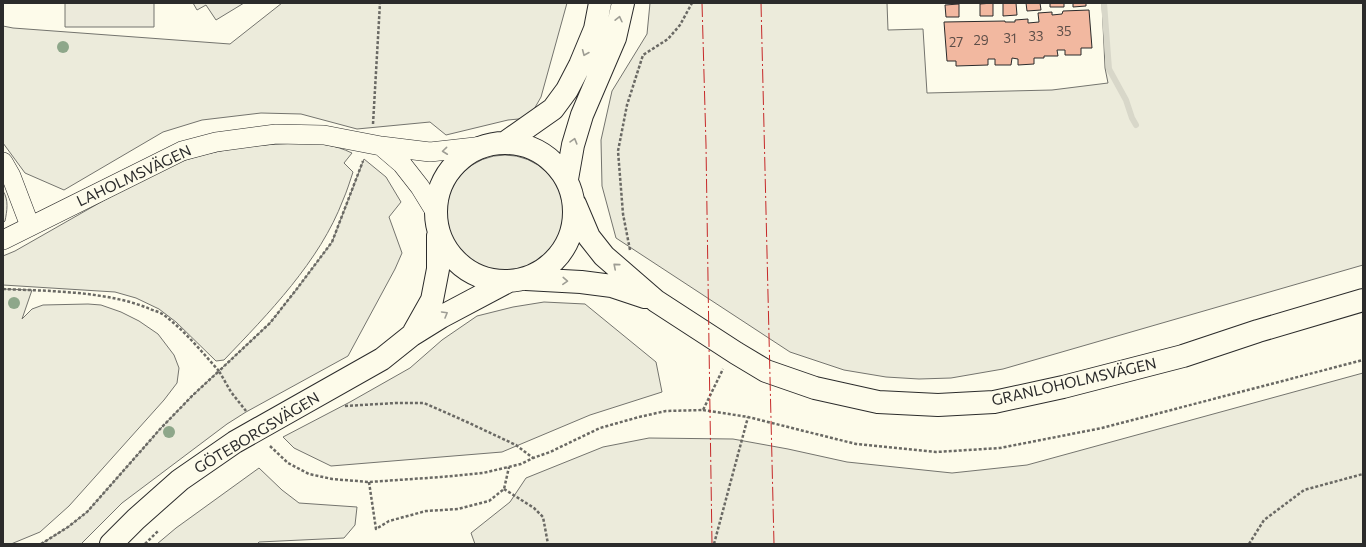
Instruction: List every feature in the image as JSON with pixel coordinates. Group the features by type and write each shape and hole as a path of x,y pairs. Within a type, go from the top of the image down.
{"street":[{"path":"506,142 553,108 567,90 580,65 595,29 600,3"},
{"path":"567,179 573,145 582,115 614,38 623,3"},
{"name":"LAHOLMSVÄGEN","path":"3,240 182,151 216,142 276,134 324,135 380,146 430,152 484,146"},
{"path":"506,142 532,148 543,153 552,161 567,179 575,204 573,227 566,247 555,261 544,270 516,281 487,280 464,269 450,255 437,223 437,199 441,186 450,169 464,156 484,146 506,142"},
{"name":"LAHOLMSVÄGEN","path":"380,146 402,164 420,187 437,223"},
{"path":"3,162 30,226"},
{"name":"GRANLOHOLMSVÄGEN","path":"575,204 589,237 604,256 656,301 766,371 815,388 878,402 938,405 994,402 1063,387 1183,356 1258,331 1363,300"},
{"name":"GÖTEBORGSVÄGEN","path":"412,335 432,300 438,269 437,223"},
{"name":"GÖTEBORGSVÄGEN","path":"111,544 136,519 186,476 235,442 382,359 412,335 453,310 516,281"},
{"name":"GRANLOHOLMSVÄGEN","path":"516,281 581,282 612,286 656,301"}],"path":[{"path":"373,126 380,3"},
{"path":"630,253 623,214 618,151 627,105 643,55 668,39 680,25 692,3"},
{"path":"41,544 68,527 87,512 161,428 270,323 332,242 364,159"},
{"path":"3,289 57,291 112,298 138,304 163,314 185,334 219,371 231,392 246,412"},
{"path":"703,410 721,372 736,353"},
{"path":"268,445 288,463 309,474 332,479 369,482 483,473 521,464 600,428 666,411 703,410 748,417 856,444 936,452 1000,448 1102,428 1363,360"},
{"path":"339,407 396,403 424,403 516,445 533,458"},
{"path":"714,544 748,417"},
{"path":"369,482 376,529 389,521 426,511 458,509 489,501 504,489 509,467"},
{"path":"1249,544 1264,520 1304,490 1363,474"},
{"path":"504,489 534,508 543,517 548,544"}],"shaded area":[{"path":"65,3 154,3 154,27 65,27"},
{"path":"193,3 244,3 216,20 206,5 197,10"},
{"path":"282,3 567,3 541,97 529,118 508,120 446,135 430,122 357,129 301,114 261,113 202,120 163,132 64,190 25,173 3,143 3,26 13,28 230,44"},
{"path":"650,3 887,3 888,30 923,29 927,93 1052,90 1108,83 1105,68 1102,3 1363,3 1363,265 1003,369 951,378 919,379 886,377 844,370 790,352 616,238 602,186 601,140 612,91 647,34"},
{"path":"302,143 328,145 352,153 344,163 353,172 347,190 333,223 307,265 275,305 224,360 216,361 176,322 159,309 136,298 115,292 3,285 3,256 15,251 144,178 184,160 221,151 262,145"},
{"path":"505,155 516,156 527,160 538,165 547,172 554,181 559,192 563,203 563,225 559,236 554,247 547,256 538,263 527,268 516,272 505,273 494,272 483,268 472,263 463,256 456,247 451,236 447,225 446,214 447,203 451,192 456,181 463,172 472,165 483,160 494,156"},
{"path":"364,159 386,177 401,202 389,217 402,253 395,269 348,356 227,424 122,503 81,544 41,544 68,527 87,512 161,428 193,395 270,323 332,242"},
{"path":"3,191 7,206 5,221 3,223"},
{"path":"3,289 32,290 22,319 32,309 43,305 101,305 121,312 139,321 158,334 174,355 179,368 177,383 164,400 69,506 40,532 11,544 3,544"},
{"path":"544,302 585,304 656,362 662,392 590,415 502,452 331,466 294,448 283,437 350,402 410,368 442,340 477,316 513,307"},
{"path":"1363,373 1363,544 475,544 471,533 510,502 526,478 603,447 649,438 733,439 847,462 952,473 1027,465"},
{"path":"259,468 282,490 299,503 357,507 355,525 344,538 259,542 257,544 157,544 176,528"}],"building":[{"path":"993,3 993,16 980,16 980,4"},
{"path":"1003,3 1016,3 1017,15 1003,16"},
{"path":"1026,3 1040,3 1041,10 1027,11"},
{"path":"1050,3 1064,3 1064,7 1050,7"},
{"path":"1073,3 1086,3 1086,6 1073,7"},
{"path":"959,4 959,17 946,17 945,5"},
{"path":"1089,10 1092,48 1081,48 1081,55 1065,55 1065,50 1057,50 1058,56 1034,58 1034,64 1018,65 1018,59 1012,58 1011,65 995,65 995,59 988,59 988,65 956,66 956,61 947,61 944,22 1015,22 1015,20 1028,19 1028,23 1039,22 1038,13 1052,12 1052,15 1062,14 1063,11"}],"waterway":[{"path":"1104,3 1109,69 1126,100 1136,125"}],"power":[{"path":"702,3 706,145 712,544"},
{"path":"761,3 774,544"}]}
